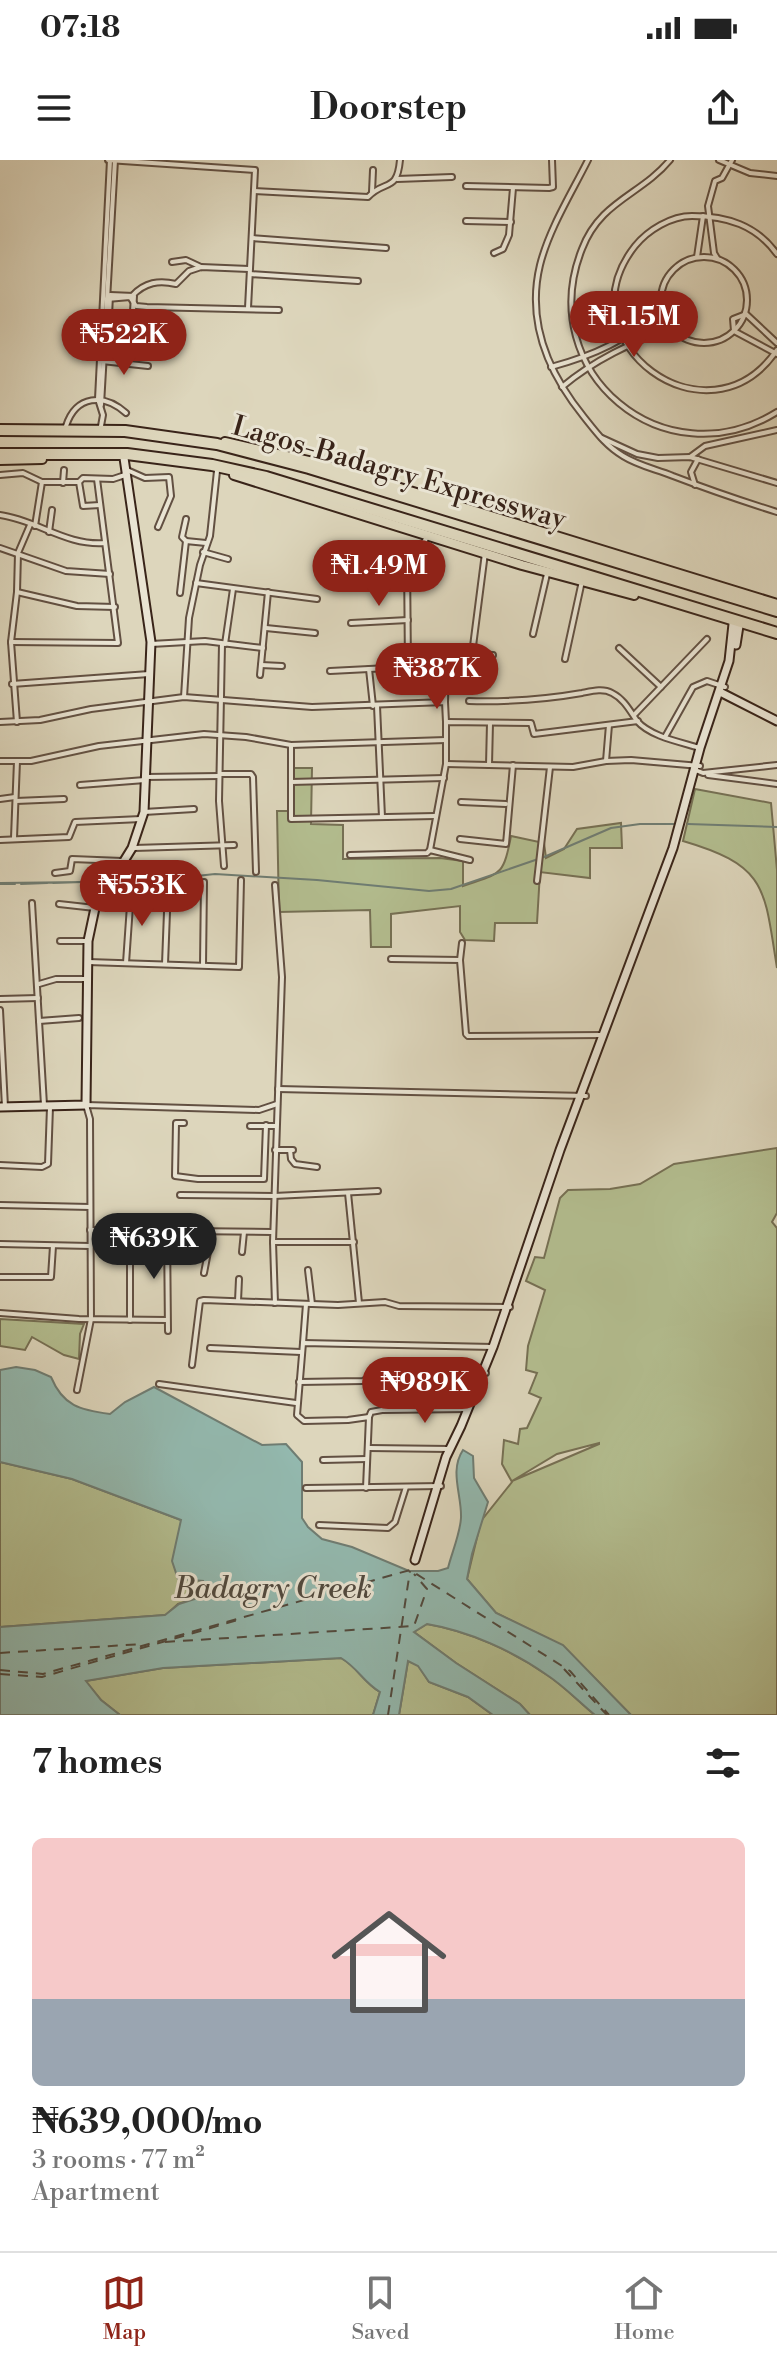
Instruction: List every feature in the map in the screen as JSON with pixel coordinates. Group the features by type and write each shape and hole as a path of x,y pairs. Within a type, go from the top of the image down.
{"highway":[{"name":"Lagos-Badagry Expressway","path":"0,428 65,428 154,434 269,456 777,611"},
{"name":"Lagos-Badagry Expressway","path":"0,454 103,454 172,459 266,477 777,635"},
{"path":"60,458 103,454"}],"main road":[{"name":"Lagos-Badagry Expressway","path":"65,428 101,426 201,437 290,456 777,604"},
{"name":"Lagos-Badagry Expressway","path":"0,460 124,458 217,471 270,484 485,553 777,635"}],"street":[{"path":"111,160 186,162 253,169 248,308"},
{"path":"104,360 111,160"},
{"path":"104,360 111,160"},
{"path":"397,179 400,160"},
{"path":"466,186 553,187 552,160"},
{"path":"588,160 549,238 540,267 536,299 538,326 561,388 599,437 620,455 642,467 777,512"},
{"path":"670,160 658,174 606,210 582,247 572,282 570,312 583,359 609,395 647,423 666,429 687,434 726,433 746,428 777,412"},
{"path":"721,160 750,173 777,176"},
{"path":"697,257 715,181 722,178 732,160"},
{"path":"372,193 373,170"},
{"path":"254,191 364,197 386,188 397,179 452,177"},
{"path":"494,253 503,249 507,242 513,188"},
{"path":"735,331 776,352 759,371 742,381 715,389 697,390 671,384 655,376 639,362 623,339 615,302 621,267 653,229 686,216 734,220 759,234 777,254"},
{"path":"705,216 717,258"},
{"path":"466,221 511,222"},
{"path":"252,238 386,248"},
{"path":"697,257 717,258 737,271 745,284 746,314 735,331 723,339 705,344 687,340 671,328 661,312 661,291 666,279 682,264 697,257"},
{"path":"172,262 186,260 201,267 358,281"},
{"path":"107,299 130,297 141,287 159,281 176,284 189,271 201,267"},
{"path":"101,426 101,401 104,360 110,295 134,296 130,357 104,360"},
{"path":"130,297 136,306 279,310"},
{"path":"551,367 583,359 623,339 661,312"},
{"path":"735,331 733,319 746,314"},
{"path":"746,314 777,343"},
{"path":"561,388 587,367 671,328"},
{"path":"104,360 148,366"},
{"path":"65,428 74,411 85,403 114,403 126,413"},
{"path":"690,457 705,446 777,430"},
{"path":"599,437 648,457 690,457 777,483"},
{"path":"77,1390 91,1319 90,1119 86,1105 88,941 95,908 132,848 143,815 146,778 151,644 124,458"},
{"path":"696,486 690,475 692,465 698,459"},
{"path":"63,483 64,470"},
{"path":"0,475 26,474 42,482 63,483 79,482 83,478 117,479 131,470 145,478 169,477 171,496 158,527"},
{"path":"184,697 189,618 203,552 210,536 217,471"},
{"path":"11,642 117,643 97,479"},
{"path":"17,722 11,642 18,553 32,526 42,482"},
{"path":"79,482 83,506 100,505"},
{"path":"49,532 52,510"},
{"path":"0,515 82,543 105,543"},
{"path":"186,519 182,537 186,541 206,543"},
{"path":"330,671 408,667 407,560 420,549 428,535"},
{"path":"180,593 186,541"},
{"path":"0,548 66,571 110,574"},
{"path":"203,552 228,559"},
{"path":"446,660 468,659 472,654 485,553"},
{"path":"533,634 547,571"},
{"path":"565,659 582,579"},
{"path":"196,583 317,599"},
{"path":"350,584 407,584"},
{"path":"224,866 221,699 224,644 233,589"},
{"path":"17,592 77,606 115,607"},
{"path":"260,675 268,592"},
{"path":"351,623 408,620"},
{"path":"439,1486 449,1449 484,1373 562,1151 679,843 703,746 723,689 736,625"},
{"path":"266,628 315,633"},
{"path":"635,714 707,639"},
{"path":"151,644 205,641 263,648"},
{"path":"430,850 446,764 445,648"},
{"path":"619,648 661,687"},
{"path":"472,654 493,655"},
{"path":"261,665 282,666"},
{"path":"369,669 380,743 382,817"},
{"path":"12,684 149,674"},
{"path":"665,737 693,687 707,681 777,721"},
{"path":"469,701 529,702 604,691 616,695 638,721 665,737 703,746"},
{"path":"0,722 184,697 312,707 445,702"},
{"path":"446,722 531,723 534,734 638,721"},
{"path":"489,765 490,723"},
{"path":"606,761 609,725"},
{"path":"0,761 31,761 99,746 204,734 291,745 446,740"},
{"path":"291,745 291,819 435,816"},
{"path":"14,838 17,761"},
{"path":"446,764 573,767 606,761 699,769 777,784"},
{"path":"460,839 506,844 513,765"},
{"path":"699,769 777,765"},
{"path":"537,881 550,767"},
{"path":"584,1096 699,769"},
{"path":"80,785 146,778 251,774 256,872"},
{"path":"291,782 444,778"},
{"path":"0,799 64,799"},
{"path":"461,802 508,804"},
{"path":"0,840 69,837 75,822 194,809"},
{"path":"132,848 234,845"},
{"path":"350,855 427,853 430,850 470,860"},
{"path":"55,873 70,871 72,859 124,861"},
{"path":"88,962 240,966 241,880"},
{"path":"203,965 204,882"},
{"path":"275,885 282,977 274,1179 275,1303"},
{"path":"165,964 168,886"},
{"path":"126,963 131,891"},
{"path":"0,1165 42,1167 48,1164 47,1107 32,903"},
{"path":"59,904 95,908"},
{"path":"60,941 88,941"},
{"path":"462,943 460,960 466,1035 604,1035"},
{"path":"391,959 460,960"},
{"path":"37,984 56,979 88,979"},
{"path":"0,999 38,998"},
{"path":"0,1010 3,1107 86,1105 259,1110 277,1104"},
{"path":"39,1021 79,1018"},
{"path":"278,1089 584,1096"},
{"path":"184,1123 176,1123 176,1177 274,1179"},
{"path":"265,1179 266,1125"},
{"path":"250,1126 276,1126"},
{"path":"275,1150 292,1150 291,1159 295,1164 317,1167"},
{"path":"180,1195 274,1196 378,1191"},
{"path":"348,1193 359,1303"},
{"path":"0,1205 90,1207"},
{"path":"90,1230 273,1232"},
{"path":"130,1230 130,1320"},
{"path":"167,1231 168,1331"},
{"path":"204,1273 212,1231"},
{"path":"242,1252 244,1232"},
{"path":"273,1242 355,1242"},
{"path":"0,1244 90,1246"},
{"path":"0,1277 52,1277 53,1246"},
{"path":"308,1270 309,1304 301,1352 297,1415 304,1421 369,1417"},
{"path":"238,1301 239,1279"},
{"path":"192,1365 200,1301 508,1306"},
{"path":"415,1560 439,1486 465,1428 508,1306"},
{"path":"0,1313 167,1320"},
{"path":"303,1343 493,1347"},
{"path":"210,1348 301,1352"},
{"path":"299,1382 363,1381 377,1372 484,1373"},
{"path":"159,1384 296,1403"},
{"path":"366,1488 371,1412 468,1409"},
{"path":"369,1448 449,1449"},
{"path":"323,1460 367,1459"},
{"path":"306,1488 439,1486"},
{"path":"319,1525 388,1528 395,1522 406,1487"}],"green space":[{"path":"292,768 312,768 311,824 343,825 343,859 440,858 463,861 463,886 498,872 511,836 544,843 546,858 564,849 577,829 621,823 622,848 590,848 590,878 540,872 537,923 495,923 494,941 465,940 460,932 460,906 391,914 391,947 371,947 370,910 279,912 277,811 292,811"},
{"path":"695,789 771,803 777,870 777,968 769,918 757,884 747,871 732,860 683,841"},
{"path":"777,1148 777,1213 772,1222 777,1228 777,1715 631,1715 563,1646 496,1613 467,1579 481,1521 512,1482 502,1464 504,1440 518,1444 520,1429 527,1428 541,1398 529,1393 537,1373 526,1370 528,1346 545,1290 526,1281 535,1257 544,1258 560,1198 568,1190 610,1189 640,1184 674,1164","holes":["599,1444 512,1481 557,1454"]},
{"path":"0,1319 84,1324 80,1334 79,1359 64,1355 32,1337 25,1350 0,1346"},
{"path":"0,1462 72,1479 181,1520 203,1581 201,1597 178,1604 166,1615 0,1627"},
{"path":"427,1624 474,1637 520,1658 553,1679 595,1715 530,1715 520,1704 414,1632"},
{"path":"341,1658 380,1692 373,1715 120,1715 101,1700 85,1681 163,1668"},
{"path":"408,1661 418,1665 429,1682 468,1697 493,1715 399,1715"}],"water":[{"name":"Badagry Creek","path":"16,1367 51,1377 67,1400 90,1411 110,1414 154,1387 262,1445 286,1444 302,1462 302,1518 308,1527 322,1539 352,1547 409,1571 448,1568 460,1524 456,1475 463,1450 473,1456 474,1478 488,1502 467,1579 496,1613 563,1645 631,1715 595,1715 553,1679 520,1658 474,1637 427,1624 414,1632 520,1704 530,1715 493,1715 468,1697 429,1682 418,1666 408,1661 399,1715 373,1715 380,1692 341,1658 163,1668 86,1681 101,1700 120,1715 0,1715 0,1627 165,1615 179,1604 201,1597 203,1581 178,1579 172,1561 181,1520 72,1479 0,1462 0,1370"}],"waterway":[{"path":"113,885 215,874 429,891 451,889 544,857 611,828 674,824"},
{"path":"688,824 777,827"},
{"path":"83,882 105,885"},
{"path":"0,883 83,882 53,883"},
{"path":"21,884 47,883"},
{"path":"0,884 15,884"}],"ferry route":[{"path":"0,1670 43,1674 410,1570 570,1671 609,1715"},
{"path":"388,1715 410,1571"},
{"path":"165,1642 414,1626 427,1589 414,1574"},
{"path":"0,1674 42,1677 238,1620"},
{"path":"0,1653 142,1644"},
{"path":"564,1669 607,1715"}]}
